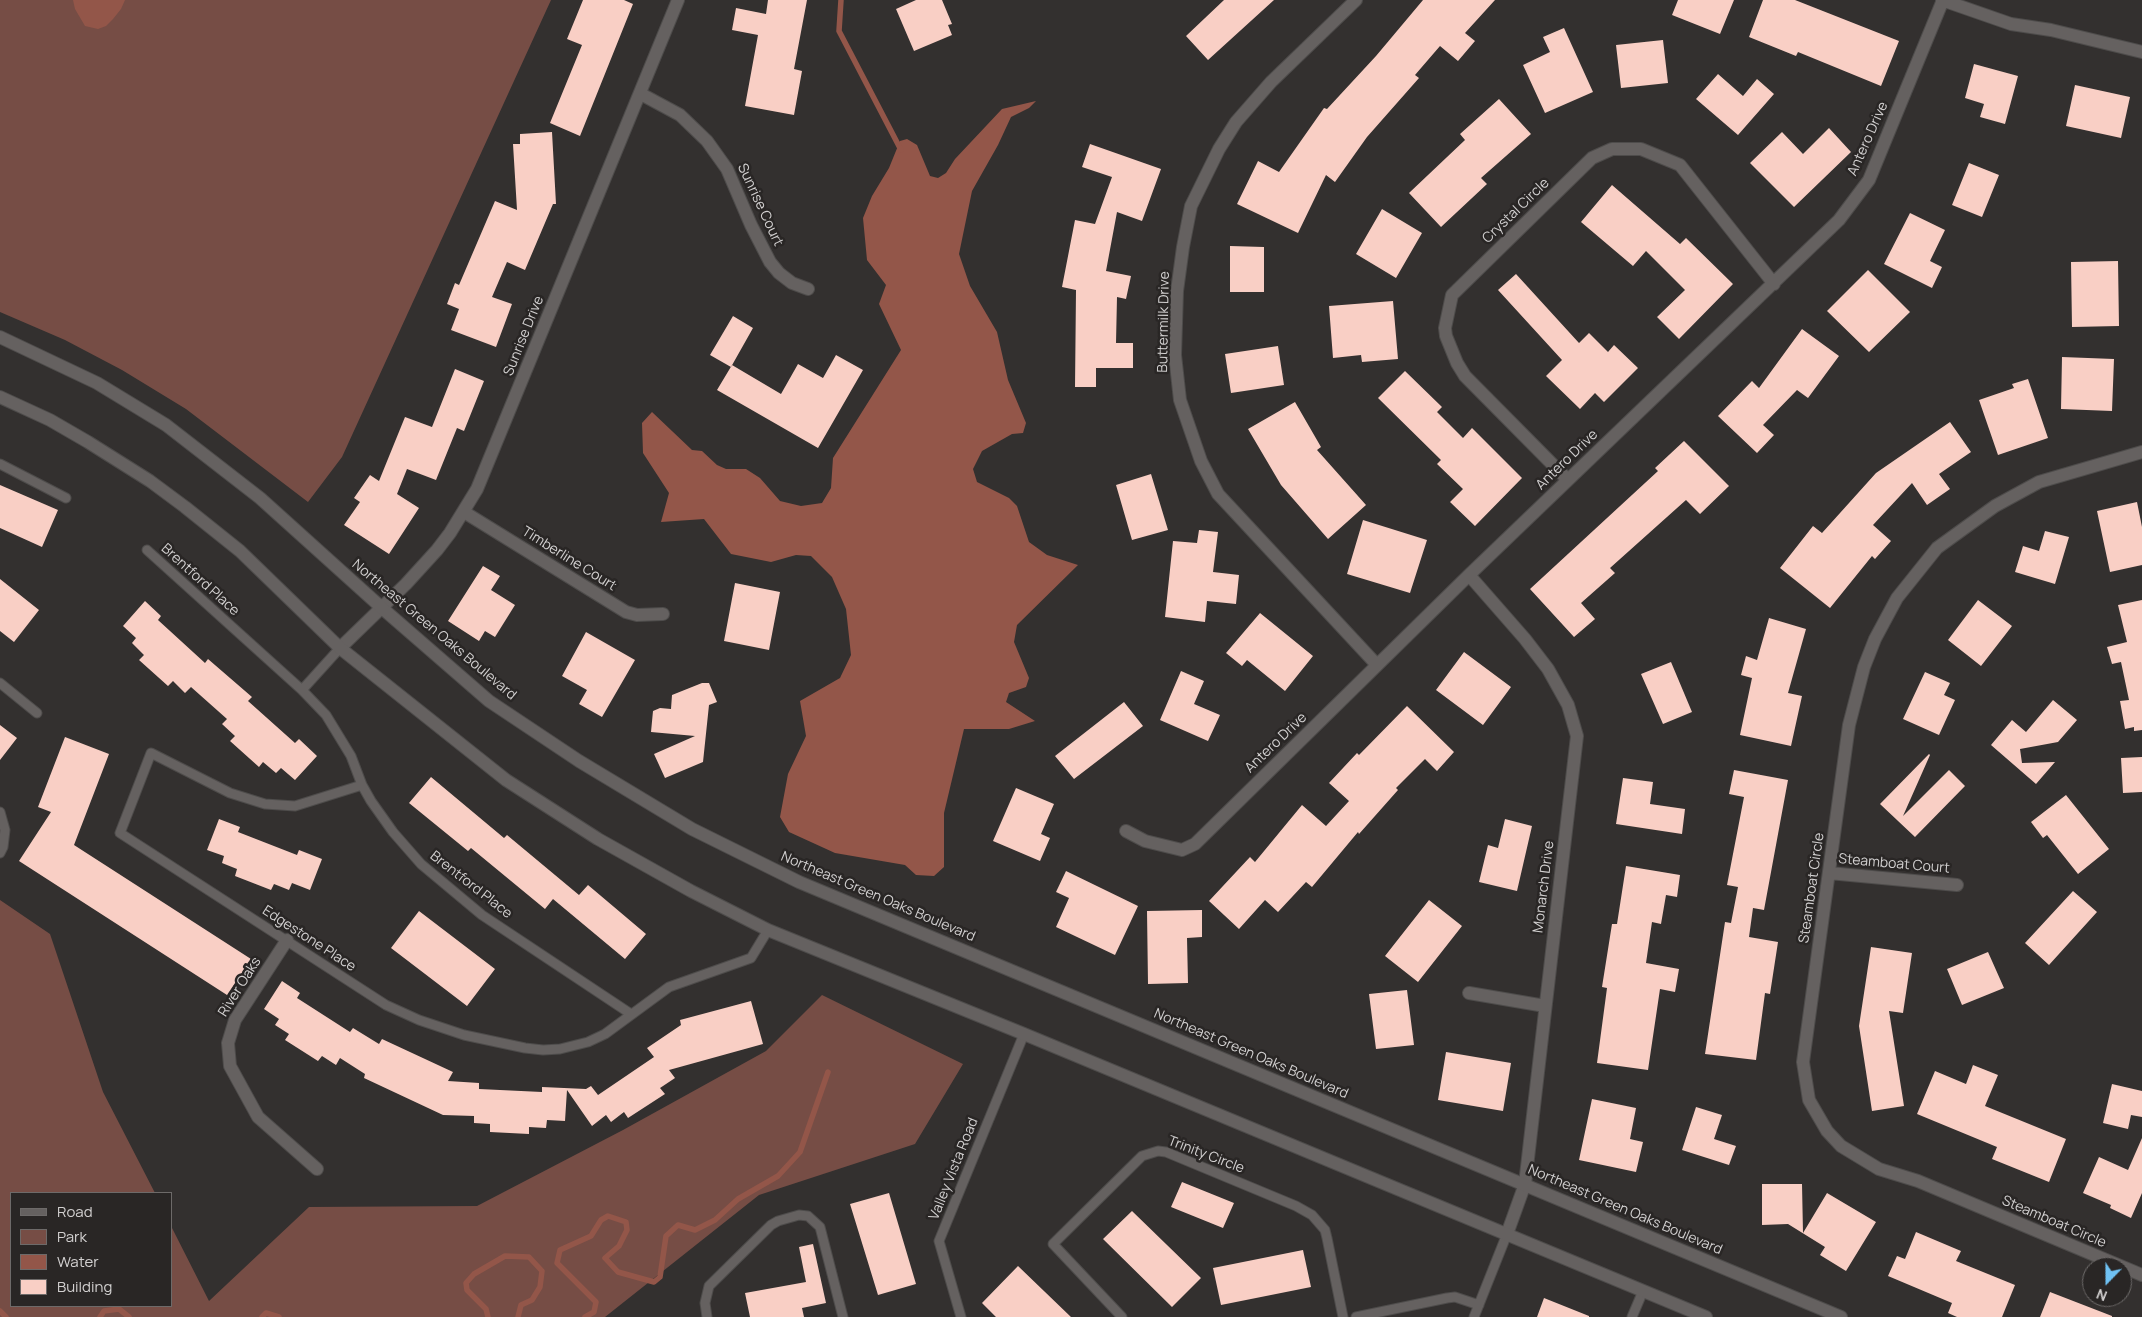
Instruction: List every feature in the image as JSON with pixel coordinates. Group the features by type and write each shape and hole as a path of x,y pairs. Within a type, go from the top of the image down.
{"street":[{"name":"Sunrise Drive","path":"340,648 382,608 437,550 464,512 487,466 678,0"},
{"name":"Buttermilk Drive","path":"1356,0 1271,82 1236,122 1219,150 1191,206 1189,214 1178,292 1175,355 1180,400 1201,461 1218,494 1377,665"},
{"name":"Antero Drive","path":"1126,831 1146,841 1182,850 1195,844 1469,575 1840,220 1869,180 1942,0"},
{"path":"1942,0 2011,24 2051,30 2142,52"},
{"name":"Sunrise Court","path":"640,94 680,115 708,141 727,169 751,225 770,262 778,273 792,283 808,289"},
{"name":"Crystal Circle","path":"1568,480 1466,376 1457,363 1446,336 1445,328 1452,295 1592,158 1612,149 1640,149 1680,165 1774,284"},
{"name":"Northeast Green Oaks Boulevard","path":"0,337 97,383 166,425 260,498 382,608 489,700 579,762 701,833 799,882 1841,1317"},
{"path":"0,397 50,420 150,481 185,507 262,571 340,648 506,780 598,839 691,891 768,930 1706,1317"},
{"name":"Steamboat Circle","path":"2142,452 2039,482 1995,506 1938,548 1896,598 1875,639 1864,667 1848,725 1803,1062 1809,1100 1827,1131 1841,1146 1879,1169 1918,1181 2142,1275"},
{"name":"Timberline Court","path":"464,512 626,612 637,615 663,614"},
{"name":"Monarch Drive","path":"1469,575 1525,639 1548,669 1568,705 1577,736 1525,1184 1507,1234"},
{"name":"Steamboat Court","path":"1829,873 1957,885"},
{"name":"River Oaks","path":"288,940 235,1020 228,1043 230,1066 258,1117 317,1169"},
{"path":"1470,993 1545,1006"}],"lane":[{"path":"0,464 66,498"},
{"name":"Brentford Place","path":"146,550 302,690 326,715 351,756 362,785 380,815 397,837 438,879 482,914 631,1014"},
{"path":"302,690 340,648"},
{"path":"0,683 36,713"},
{"name":"Edgestone Place","path":"362,785 295,806 265,804 230,793 151,752 120,833 288,940 367,993 404,1014 464,1035 544,1050 560,1049 588,1042 605,1034 674,985 751,958 768,930"},
{"path":"0,812 5,830 0,853"},
{"name":"Valley Vista Road","path":"961,1317 939,1241 1024,1034"},
{"name":"Trinity Circle","path":"1122,1317 1052,1244 1142,1156 1158,1151 1166,1152 1296,1206 1312,1215 1325,1230 1328,1238 1344,1317"},
{"path":"707,1317 705,1303 709,1286 771,1225 799,1215 808,1216 820,1227 843,1317"},
{"path":"1474,1317 1507,1234"},
{"path":"1632,1317 1643,1291"},
{"path":"1356,1317 1455,1297 1479,1305"}],"green space":[{"path":"0,0 551,0 342,457 308,502 186,409 122,370 65,340 0,312"},
{"path":"0,900 50,934 103,1092 154,1192 10,1192 10,1307 172,1307 172,1228 209,1301 309,1207 477,1206 623,1130 766,1051 822,995 963,1064 915,1144 759,1195 605,1317 0,1317"}],"water":[{"path":"73,0 125,0 113,19 106,26 98,29 85,26 75,9"},
{"path":"1036,101 1029,108 1011,117 998,145 972,191 959,254 970,286 997,332 1008,380 1026,423 1023,433 1012,434 982,451 973,469 977,482 1009,498 1017,506 1029,542 1047,555 1078,565 1017,625 1014,642 1029,678 1026,687 1009,693 1006,702 1035,721 1009,729 964,729 944,813 944,867 934,876 916,875 905,865 835,853 789,832 780,817 788,774 806,736 800,701 840,678 851,655 846,609 832,577 811,556 796,555 771,562 731,554 704,519 661,522 669,493 643,453 642,423 652,412 692,450 702,451 717,465 726,469 746,469 760,478 780,501 801,506 822,503 831,488 833,458 901,350 879,304 886,285 867,260 863,218 872,196 889,168 900,141 907,139 917,145 930,176 938,178 946,173 955,159 1002,109"}],"building":[{"path":"583,0 624,0 633,4 580,136 550,123 582,45 567,39"},
{"path":"768,0 807,0 794,69 802,71 794,115 745,106 758,35 732,30 736,8 766,14"},
{"path":"916,0 942,0 952,24 948,25 952,35 914,51 896,9"},
{"path":"1224,0 1274,0 1208,60 1186,36"},
{"path":"1423,0 1495,0 1465,33 1475,41 1458,61 1440,46 1415,75 1419,78 1367,137 1335,182 1326,175 1298,233 1237,204 1258,161 1279,172 1324,108 1327,109 1376,56"},
{"path":"1678,0 1734,0 1720,34 1672,15"},
{"path":"1763,0 1795,0 1899,41 1881,86 1798,52 1796,56 1749,37"},
{"path":"1564,28 1593,92 1545,113 1523,65 1550,52 1543,37"},
{"path":"1663,40 1668,83 1621,88 1616,45"},
{"path":"1974,64 2018,76 2005,124 1980,117 1984,104 1965,98"},
{"path":"1718,74 1743,96 1757,79 1774,94 1738,135 1696,99"},
{"path":"2075,85 2130,97 2121,138 2066,126"},
{"path":"1499,99 1531,134 1481,178 1487,184 1441,227 1409,193 1465,140 1460,134"},
{"path":"1829,128 1851,152 1794,207 1750,163 1782,132 1803,154"},
{"path":"552,132 556,204 553,204 525,270 507,262 492,297 512,304 496,347 451,330 459,309 447,304 455,283 459,285 495,201 517,210 513,144 520,144 520,134"},
{"path":"1090,144 1161,169 1142,221 1117,212 1106,271 1131,276 1126,299 1117,297 1116,343 1133,343 1133,368 1096,368 1096,387 1075,387 1076,290 1062,287 1075,220 1095,224 1112,177 1082,167"},
{"path":"1969,163 1999,175 1982,217 1952,205"},
{"path":"1612,185 1680,244 1686,238 1733,284 1679,339 1657,317 1685,290 1646,251 1633,266 1581,222"},
{"path":"1382,209 1422,233 1396,278 1356,254"},
{"path":"1910,213 1945,230 1930,261 1942,267 1932,288 1884,264"},
{"path":"1230,246 1264,247 1264,292 1230,292"},
{"path":"2118,261 2119,326 2072,327 2071,262"},
{"path":"1868,270 1910,312 1869,352 1827,311"},
{"path":"1516,274 1579,343 1589,333 1608,352 1614,345 1638,368 1604,402 1595,393 1580,409 1546,376 1562,360 1498,290"},
{"path":"1393,301 1398,359 1362,362 1361,355 1333,358 1329,306"},
{"path":"733,316 753,328 731,367 710,355"},
{"path":"1802,329 1839,356 1808,398 1797,390 1763,425 1774,435 1757,453 1718,416 1752,381 1759,388"},
{"path":"1278,346 1284,385 1231,393 1225,354"},
{"path":"836,355 863,370 818,448 717,390 732,365 781,394 798,364 823,378"},
{"path":"2062,357 2114,359 2112,411 2061,409"},
{"path":"455,369 484,381 464,431 457,428 436,480 407,469 397,494 419,508 389,554 344,525 360,502 354,498 370,475 379,481 405,417 432,427"},
{"path":"1405,371 1442,407 1437,412 1463,438 1472,428 1522,478 1475,526 1450,502 1463,489 1437,464 1441,460 1378,398"},
{"path":"2028,379 2048,438 1998,455 1979,400 2014,388 2012,384"},
{"path":"1295,402 1321,447 1317,450 1366,505 1328,539 1281,485 1248,429"},
{"path":"1950,422 1971,452 1939,474 1950,489 1927,505 1912,483 1873,525 1891,541 1875,559 1872,556 1830,608 1780,568 1813,526 1822,533 1876,473"},
{"path":"1684,441 1729,486 1700,514 1686,500 1610,568 1615,573 1581,603 1595,619 1574,637 1530,589 1658,471 1655,468"},
{"path":"1151,474 1168,530 1132,540 1116,485"},
{"path":"0,485 58,510 42,547 0,528"},
{"path":"2137,502 2142,527 2142,565 2110,572 2097,511"},
{"path":"1363,520 1427,540 1410,593 1347,574"},
{"path":"1199,530 1218,532 1213,572 1239,575 1236,604 1207,601 1205,622 1165,617 1173,541 1197,543"},
{"path":"2045,531 2069,537 2055,584 2015,572 2023,546 2039,551"},
{"path":"483,566 500,576 491,590 515,605 495,637 485,631 479,641 448,621"},
{"path":"0,579 39,610 14,642 0,631"},
{"path":"735,583 780,592 769,650 724,641"},
{"path":"1978,600 2012,626 1981,666 1948,640"},
{"path":"2142,600 2142,730 2134,731 2134,727 2125,729 2120,701 2129,700 2121,662 2112,664 2107,647 2127,642 2118,605"},
{"path":"145,601 161,616 158,620 205,663 208,659 252,697 248,701 295,743 299,739 317,756 295,780 281,768 276,773 263,762 259,767 230,741 235,736 222,724 227,719 191,687 185,693 173,681 168,686 139,660 144,655 132,643 136,638 123,626"},
{"path":"1260,613 1313,656 1285,691 1247,660 1242,666 1226,653"},
{"path":"1769,618 1806,629 1788,693 1802,696 1791,746 1740,735 1752,678 1741,675 1746,656 1757,660"},
{"path":"586,632 635,660 602,717 579,704 587,690 562,676"},
{"path":"1464,652 1511,687 1483,725 1436,690"},
{"path":"1671,662 1692,712 1663,724 1641,674"},
{"path":"1181,671 1204,681 1194,704 1220,715 1208,741 1160,720"},
{"path":"1925,672 1950,683 1944,695 1955,700 1939,735 1903,719"},
{"path":"702,683 709,683 717,702 709,705 703,762 665,778 654,754 695,736 651,732 653,711 660,708 671,709 672,695"},
{"path":"2053,700 2077,720 2058,742 2020,749 2022,763 2055,762 2036,784 1991,745 2012,720 2026,732"},
{"path":"1124,702 1143,726 1074,779 1055,756"},
{"path":"1407,706 1454,752 1437,771 1425,759 1396,788 1398,790 1359,834 1358,832 1312,887 1306,882 1278,912 1265,900 1239,929 1209,901 1250,857 1255,862 1302,805 1326,826 1349,801 1329,783 1357,753 1359,755"},
{"path":"0,725 17,738 0,760"},
{"path":"65,737 109,754 74,845 251,959 227,995 19,861 51,812 38,807"},
{"path":"1929,754 1903,816 1949,770 1965,786 1915,837 1880,804"},
{"path":"2142,757 2142,792 2123,793 2121,758"},
{"path":"1734,770 1788,780 1764,910 1753,908 1749,937 1778,942 1770,994 1765,993 1756,1060 1705,1054 1725,922 1731,923 1738,887 1727,885 1744,797 1729,794"},
{"path":"431,777 504,838 507,835 579,895 588,885 646,934 625,959 553,899 545,909 471,848 468,851 409,803"},
{"path":"1623,778 1653,782 1650,804 1685,809 1682,834 1616,824"},
{"path":"1016,788 1054,804 1041,834 1050,838 1040,861 993,841"},
{"path":"2066,795 2109,849 2078,874 2047,835 2043,838 2031,822"},
{"path":"219,819 240,827 238,832 297,855 299,850 322,859 310,890 292,883 289,890 274,884 271,890 235,876 237,869 222,863 224,856 207,850"},
{"path":"1505,819 1532,826 1517,891 1479,882 1488,845 1498,848"},
{"path":"1626,866 1680,875 1677,897 1666,895 1661,924 1652,922 1646,963 1679,969 1675,992 1660,989 1648,1070 1597,1063 1607,988 1602,987 1612,924 1617,924"},
{"path":"1066,871 1138,906 1115,955 1056,927 1069,898 1056,892"},
{"path":"2073,891 2097,912 2049,965 2025,943"},
{"path":"1429,900 1462,926 1418,982 1385,956"},
{"path":"1202,910 1202,937 1187,938 1188,983 1148,984 1147,911"},
{"path":"419,911 495,969 467,1006 391,948"},
{"path":"1871,947 1912,953 1903,1013 1889,1011 1904,1106 1872,1111 1859,1026"},
{"path":"1988,952 2004,988 1962,1005 1947,969"},
{"path":"282,981 300,993 297,998 350,1032 353,1028 379,1044 382,1039 453,1072 448,1081 479,1083 479,1089 542,1092 542,1087 586,1089 591,1086 598,1095 654,1057 647,1048 681,1025 680,1020 751,1001 763,1044 669,1070 675,1078 660,1088 665,1094 628,1118 624,1112 611,1122 606,1115 592,1126 567,1090 565,1121 547,1120 546,1128 529,1127 529,1134 490,1132 490,1124 474,1123 474,1116 443,1115 364,1078 365,1074 340,1058 336,1065 322,1056 318,1061 285,1040 289,1034 275,1025 279,1019 264,1009"},
{"path":"1407,990 1414,1045 1376,1049 1369,994"},
{"path":"1446,1052 1511,1063 1503,1111 1438,1100"},
{"path":"1973,1065 1998,1075 1985,1106 2066,1139 2049,1182 1992,1159 1997,1147 1917,1114 1935,1071 1966,1084"},
{"path":"2112,1084 2142,1091 2142,1117 2131,1115 2128,1129 2103,1123"},
{"path":"1592,1099 1636,1108 1630,1139 1643,1142 1636,1172 1579,1160"},
{"path":"1696,1107 1722,1115 1714,1139 1736,1146 1729,1165 1682,1150"},
{"path":"2142,1138 2142,1193 2131,1218 2110,1208 2111,1205 2083,1193 2099,1157 2128,1170"},
{"path":"1182,1182 1234,1203 1223,1228 1171,1207"},
{"path":"1762,1184 1802,1184 1803,1233 1827,1193 1876,1222 1846,1271 1820,1255 1825,1247 1788,1224 1762,1225"},
{"path":"889,1193 916,1284 878,1295 850,1204"},
{"path":"1132,1211 1201,1278 1172,1307 1103,1239"},
{"path":"1916,1232 1961,1251 1956,1261 2015,1285 2002,1317 1957,1317 1948,1313 1952,1303 1888,1276 1897,1256 1905,1259"},
{"path":"813,1244 826,1303 802,1308 804,1317 750,1317 745,1293 806,1282 799,1247"},
{"path":"1303,1250 1311,1287 1221,1305 1213,1268"},
{"path":"1018,1266 1071,1317 996,1317 982,1303"},
{"path":"2050,1292 2082,1304 2082,1307 2089,1307 2112,1316 2112,1317 2040,1317"},
{"path":"1544,1298 1589,1316 1589,1317 1537,1317"}],"waterway":[{"path":"841,0 839,31 901,150"},
{"path":"585,1317 594,1312 596,1302 557,1263 560,1250 591,1236 601,1220 608,1216 626,1222 627,1230 619,1246 605,1258 618,1272 654,1282 660,1277 666,1236 678,1225 695,1230 715,1220 738,1199 778,1176 800,1152 828,1072"},
{"path":"488,1317 486,1309 467,1290 466,1283 474,1274 505,1256 529,1257 542,1271 540,1287 532,1300 521,1305 518,1317"},
{"path":"100,1317 104,1311 119,1309 129,1317"},
{"path":"0,1311 6,1317"},
{"path":"262,1317 266,1313 279,1317"}]}
